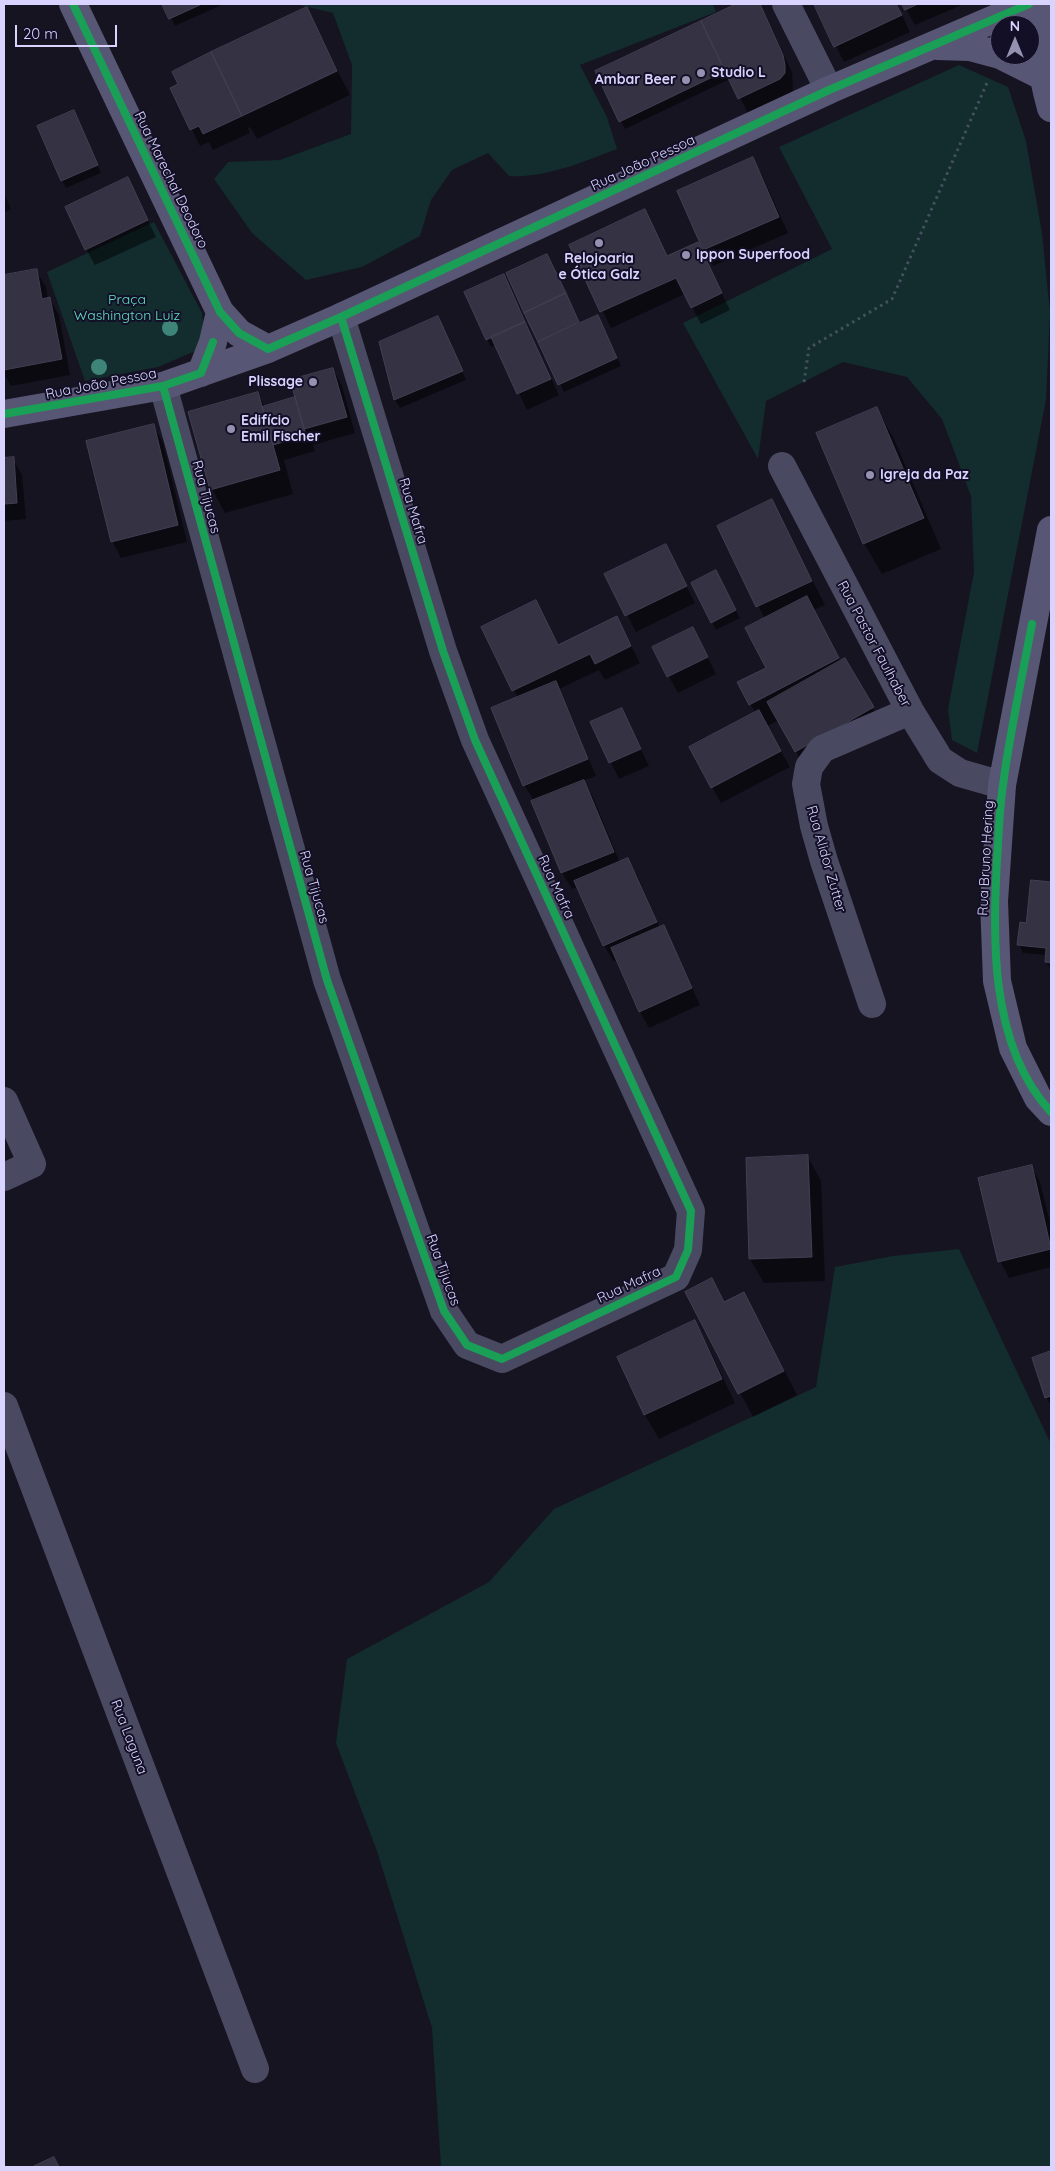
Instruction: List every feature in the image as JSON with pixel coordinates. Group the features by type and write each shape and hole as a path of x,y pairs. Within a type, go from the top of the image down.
{"main road":[{"name":"Rua Marechal Deodoro","path":"73,4 220,312 239,333 268,349"},
{"name":"Rua João Pessoa","path":"4,414 163,386 268,349 341,317 829,90 1029,4"},
{"path":"1048,90 1042,23 1045,12 1050,4"},
{"path":"930,46 970,47 990,52"},
{"path":"1014,65 1048,90"},
{"path":"201,372 214,342 220,312"},
{"name":"Rua Bruno Hering","path":"1051,530 1002,785 994,901 997,981 1013,1048 1038,1098 1051,1112"}],"street":[{"path":"786,4 829,90"},
{"name":"Rua Mafra","path":"341,317 440,641 476,740 691,1211 688,1250 676,1277 502,1359"},
{"name":"Rua Tijucas","path":"163,386 327,980 444,1311 467,1345 502,1359"},
{"name":"Rua Pastor Faulhaber","path":"782,466 910,711 940,760 960,773 1002,785"},
{"name":"Rua Alidor Zutter","path":"872,1004 814,826 806,784 809,766 822,750 910,711"},
{"path":"4,1101 32,1164 4,1177"},
{"name":"Rua Laguna","path":"4,1406 255,2069"}],"path":[{"path":"804,382 809,348 892,299 996,65"}],"green space":[{"path":"295,4 713,4 716,12 580,65 607,117 617,149 551,172 523,176 509,176 488,153 452,170 431,200 420,236 362,267 306,280 252,233 214,179 228,162 280,160 351,134 352,65 333,13"},
{"path":"959,65 1008,87 1026,141 1042,233 1050,312 1046,400 977,753 952,740 948,709 974,572 971,496 942,419 907,377 843,362 766,401 758,459 683,323 832,249 779,147"},
{"name":"Praça Washington Luiz","path":"154,222 202,313 204,328 200,349 158,367 85,381 47,272"},
{"path":"959,1249 1051,1444 1051,2167 441,2167 432,2028 377,1851 336,1743 347,1659 489,1582 554,1509 816,1387 835,1267 893,1256"}],"building":[{"path":"162,4 202,4 169,19"},
{"path":"736,4 760,4 783,55 785,65 785,73 780,79 738,99 701,21"},
{"path":"814,4 896,4 902,15 834,47"},
{"path":"902,4 918,4 905,10"},
{"path":"307,7 337,71 242,116 211,52"},
{"path":"701,21 725,71 619,122 595,71"},
{"path":"211,52 242,116 203,134 199,126 190,130 170,88 178,84 172,72"},
{"path":"74,110 98,165 61,181 37,126"},
{"path":"753,157 779,217 703,250 677,191"},
{"path":"128,177 148,220 85,250 65,207"},
{"path":"645,209 667,256 698,242 722,293 691,308 676,278 600,312 569,245"},
{"path":"547,254 566,293 524,313 506,273"},
{"path":"37,269 42,299 50,297 62,359 4,370 4,275"},
{"path":"504,274 525,322 486,340 464,292"},
{"path":"566,293 579,322 538,342 524,313"},
{"path":"598,315 617,358 558,385 538,342"},
{"path":"438,316 463,371 394,400 379,342"},
{"path":"525,322 551,379 517,394 491,337"},
{"path":"333,368 347,417 304,429 290,380"},
{"name":"Edifício Emil Fischer","path":"258,392 280,470 210,490 188,412"},
{"path":"295,397 306,435 273,445 262,407"},
{"name":"Igreja da Paz","path":"877,407 924,518 863,544 816,433"},
{"path":"154,424 178,525 111,542 86,441"},
{"path":"14,457 17,503 4,504 4,458"},
{"path":"772,499 812,581 756,607 717,526"},
{"path":"666,544 687,586 625,616 604,574"},
{"path":"716,570 736,610 711,623 691,583"},
{"path":"807,596 839,658 749,705 737,682 766,668 745,628"},
{"path":"536,600 558,645 617,616 631,646 595,664 590,654 512,691 481,627"},
{"path":"693,627 708,657 667,677 652,647"},
{"path":"845,658 874,707 795,752 767,702"},
{"path":"556,681 588,759 523,786 491,708"},
{"path":"622,708 641,749 609,763 590,722"},
{"path":"759,710 781,751 711,788 689,747"},
{"path":"584,780 614,852 561,873 531,801"},
{"path":"628,858 657,922 603,946 574,881"},
{"path":"1031,880 1051,882 1051,963 1045,962 1046,948 1017,945 1020,922 1026,923"},
{"path":"664,925 692,988 639,1012 611,948"},
{"path":"808,1155 812,1257 749,1259 746,1158"},
{"path":"1032,1165 1051,1249 998,1262 978,1178"},
{"path":"712,1278 724,1302 744,1292 784,1371 738,1394 685,1292"},
{"path":"695,1320 722,1379 644,1415 617,1357"},
{"path":"1051,1351 1051,1396 1045,1398 1032,1358"},
{"path":"54,2157 59,2167 32,2167"}],"cycle path":[{"path":"73,4 220,312 239,333 268,349 341,317 829,90 1029,4"},
{"path":"163,386 327,980 444,1311 467,1345 502,1359 676,1277 688,1250 691,1211 475,740 443,651 341,317"},
{"path":"4,414 163,386 201,373 213,342"},
{"path":"1032,624 1009,745 1001,800 996,878 996,949 999,985 1005,1020 1015,1054 1030,1085 1051,1112"}],"place":[{"name":"Studio L","path":"701,73"},
{"name":"Ambar Beer","path":"686,80"},
{"name":"Relojoaria e Ótica Galz","path":"599,243"},
{"name":"Ippon Superfood","path":"686,255"},
{"name":"Plissage","path":"313,382"},
{"name":"Edifício Emil Fischer","path":"231,429"},
{"name":"Igreja da Paz","path":"870,475"}]}
